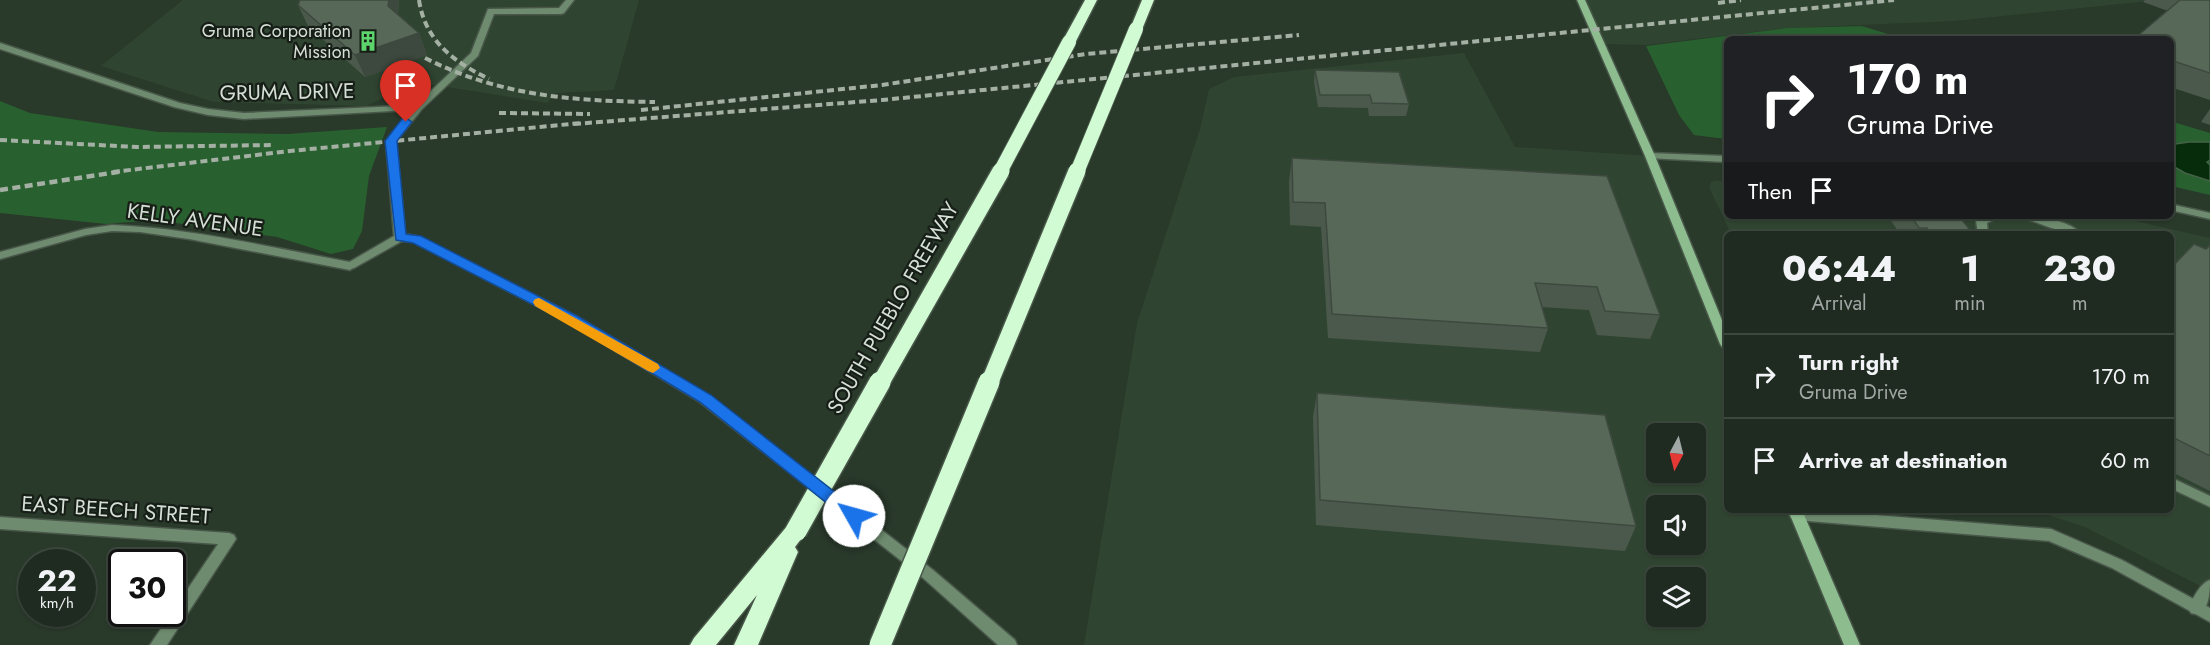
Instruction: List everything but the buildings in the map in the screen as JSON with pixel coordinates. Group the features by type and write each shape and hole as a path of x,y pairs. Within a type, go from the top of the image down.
{"highway":[{"name":"SOUTH PUEBLO FREEWAY","path":"746,645 796,531 1021,135 1091,0"},
{"path":"880,645 1148,0"},
{"path":"702,645 796,531"}],"main road":[{"path":"1581,0 1650,156 1724,339"},
{"path":"1795,513 1852,645"}],"street":[{"path":"570,0 561,11 491,11 475,54 419,107 391,141 400,237 416,239 572,319 705,399 928,574 1009,645"},
{"name":"GRUMA DRIVE","path":"0,46 177,105 208,112 244,116 419,107"},
{"path":"1650,156 1724,159"},
{"path":"2174,208 2210,216"},
{"path":"1983,231 1981,221 1987,219"},
{"path":"2038,219 2070,231"},
{"name":"KELLY AVENUE","path":"0,256 85,232 112,228 140,229 189,236 351,266 400,237"},
{"path":"2174,484 2210,502"},
{"path":"1806,513 2051,535 2117,564 2210,616"},
{"name":"EAST BEECH STREET","path":"0,523 229,539 158,645"},
{"path":"2196,608 2210,586"}],"shaded area":[{"path":"183,0 639,0 614,90 556,93 547,103 416,82 366,106 214,102 101,66"},
{"path":"1581,0 2159,0 1954,21 1787,28 1646,45 1601,44"},
{"path":"1862,26 1894,36 1724,36 1787,28"},
{"path":"1724,36 1724,139 1694,135 1679,115 1646,46"},
{"path":"1464,53 1515,147 1650,156 1724,339 1724,513 1796,513 1852,645 1084,645 1137,323 1200,129 1209,89 1234,77"},
{"path":"0,101 30,113 158,132 287,134 387,127 369,176 362,231 353,249 331,254 277,237 154,220 106,224 0,213"},
{"path":"2174,122 2210,133 2210,195 2174,187"},
{"path":"2210,142 2210,160 2207,162 2210,165 2210,181 2174,167 2175,144"},
{"path":"1724,181 1724,219 2126,219 2210,238 2210,591 2085,527 2042,513 2174,513 2174,231 1730,231 1709,187 1711,182"}],"railway":[{"path":"419,0 422,14 435,39 453,57 489,79"},
{"path":"1718,3 1741,0"},
{"path":"574,124 882,100 1894,0"},
{"path":"641,110 882,85 1086,54 1299,35"},
{"path":"425,58 481,81 537,94 595,100 655,102"},
{"path":"499,113 590,114"},
{"path":"113,172 290,151 581,123"},
{"path":"0,140 137,147 274,145"},
{"path":"0,190 124,171"}],"slow traffic":[{"path":"539,302 572,319 653,368"}],"place":[{"name":"Gruma Corporation Mission","path":"368,41"}],"route":[{"path":"406,122 391,141 400,237 416,239 572,319 705,399 854,516"}]}
